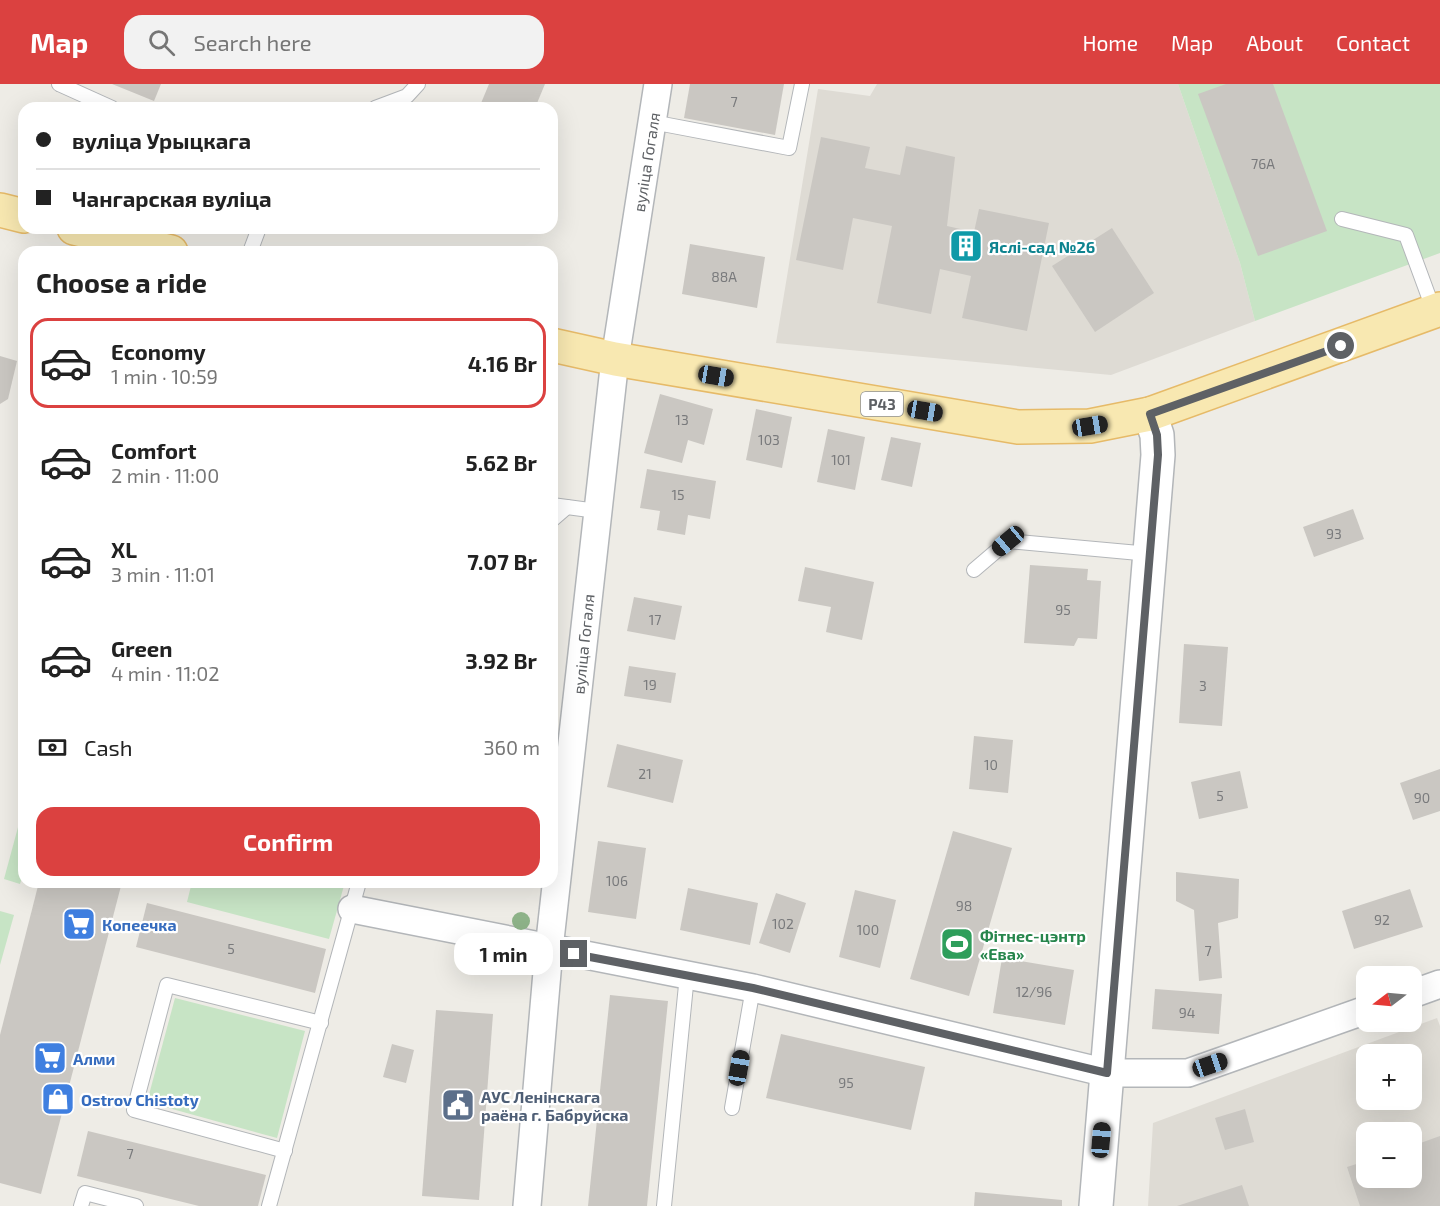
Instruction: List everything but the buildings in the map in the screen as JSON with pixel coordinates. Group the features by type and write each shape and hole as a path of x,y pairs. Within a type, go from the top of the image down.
{"main road":[{"path":"0,210 18,214"},
{"path":"98,234 147,246"},
{"name":"Р43","path":"558,346 615,359 1018,427 1090,426 1150,414 1437,310"}],"street":[{"name":"вуліца Гогаля","path":"558,867 615,359 658,84"},
{"path":"1096,1206 1158,455 1157,435 1150,414"},
{"name":"вуліца Гогаля","path":"526,1206 556,888"},
{"path":"352,909 753,988 1107,1073 1188,1073 1356,1014"},
{"path":"1422,990 1440,984"}],"lane":[{"path":"59,84 99,102"},
{"path":"391,102 407,96 418,84"},
{"path":"652,122 789,148 802,84"},
{"path":"1342,219 1406,235 1437,310"},
{"path":"558,506 597,511"},
{"path":"558,515 567,507"},
{"path":"974,570 1008,541 1150,554"},
{"path":"270,1206 357,888"},
{"path":"664,1206 687,975"},
{"path":"285,1151 134,1110 167,985 321,1023"},
{"path":"732,1108 753,988"},
{"path":"81,1206 85,1193 136,1206"}],"shaded area":[{"path":"877,84 1178,84 1240,263 1255,321 1111,375 776,343 818,89 870,96"},
{"path":"1437,1018 1440,1026 1440,1206 1148,1206 1153,1123 1356,1048 1356,1110 1422,1110 1422,1044 1367,1044 1399,1032 1422,1032 1422,1024"}],"green space":[{"path":"1178,84 1440,84 1440,253 1255,321 1240,263"},
{"path":"18,827 18,883 4,879"},
{"path":"190,888 343,888 329,939 187,902"},
{"path":"0,911 14,915 0,965"},
{"path":"175,998 305,1031 277,1138 147,1102"}],"place":[{"name":"Яслі-сад №26","path":"966,246"},
{"name":"Копеечка","path":"79,924"},
{"name":"Фітнес-цэнтр «Ева»","path":"957,944"},
{"name":"Алми","path":"50,1058"},
{"name":"Ostrov Chistoty","path":"58,1099"},
{"name":"АУС Ленінскага раёна г. Бабруйска","path":"458,1105"}],"route":[{"path":"574,954 753,988 1107,1073 1158,455 1157,435 1150,414 1341,346"}]}
